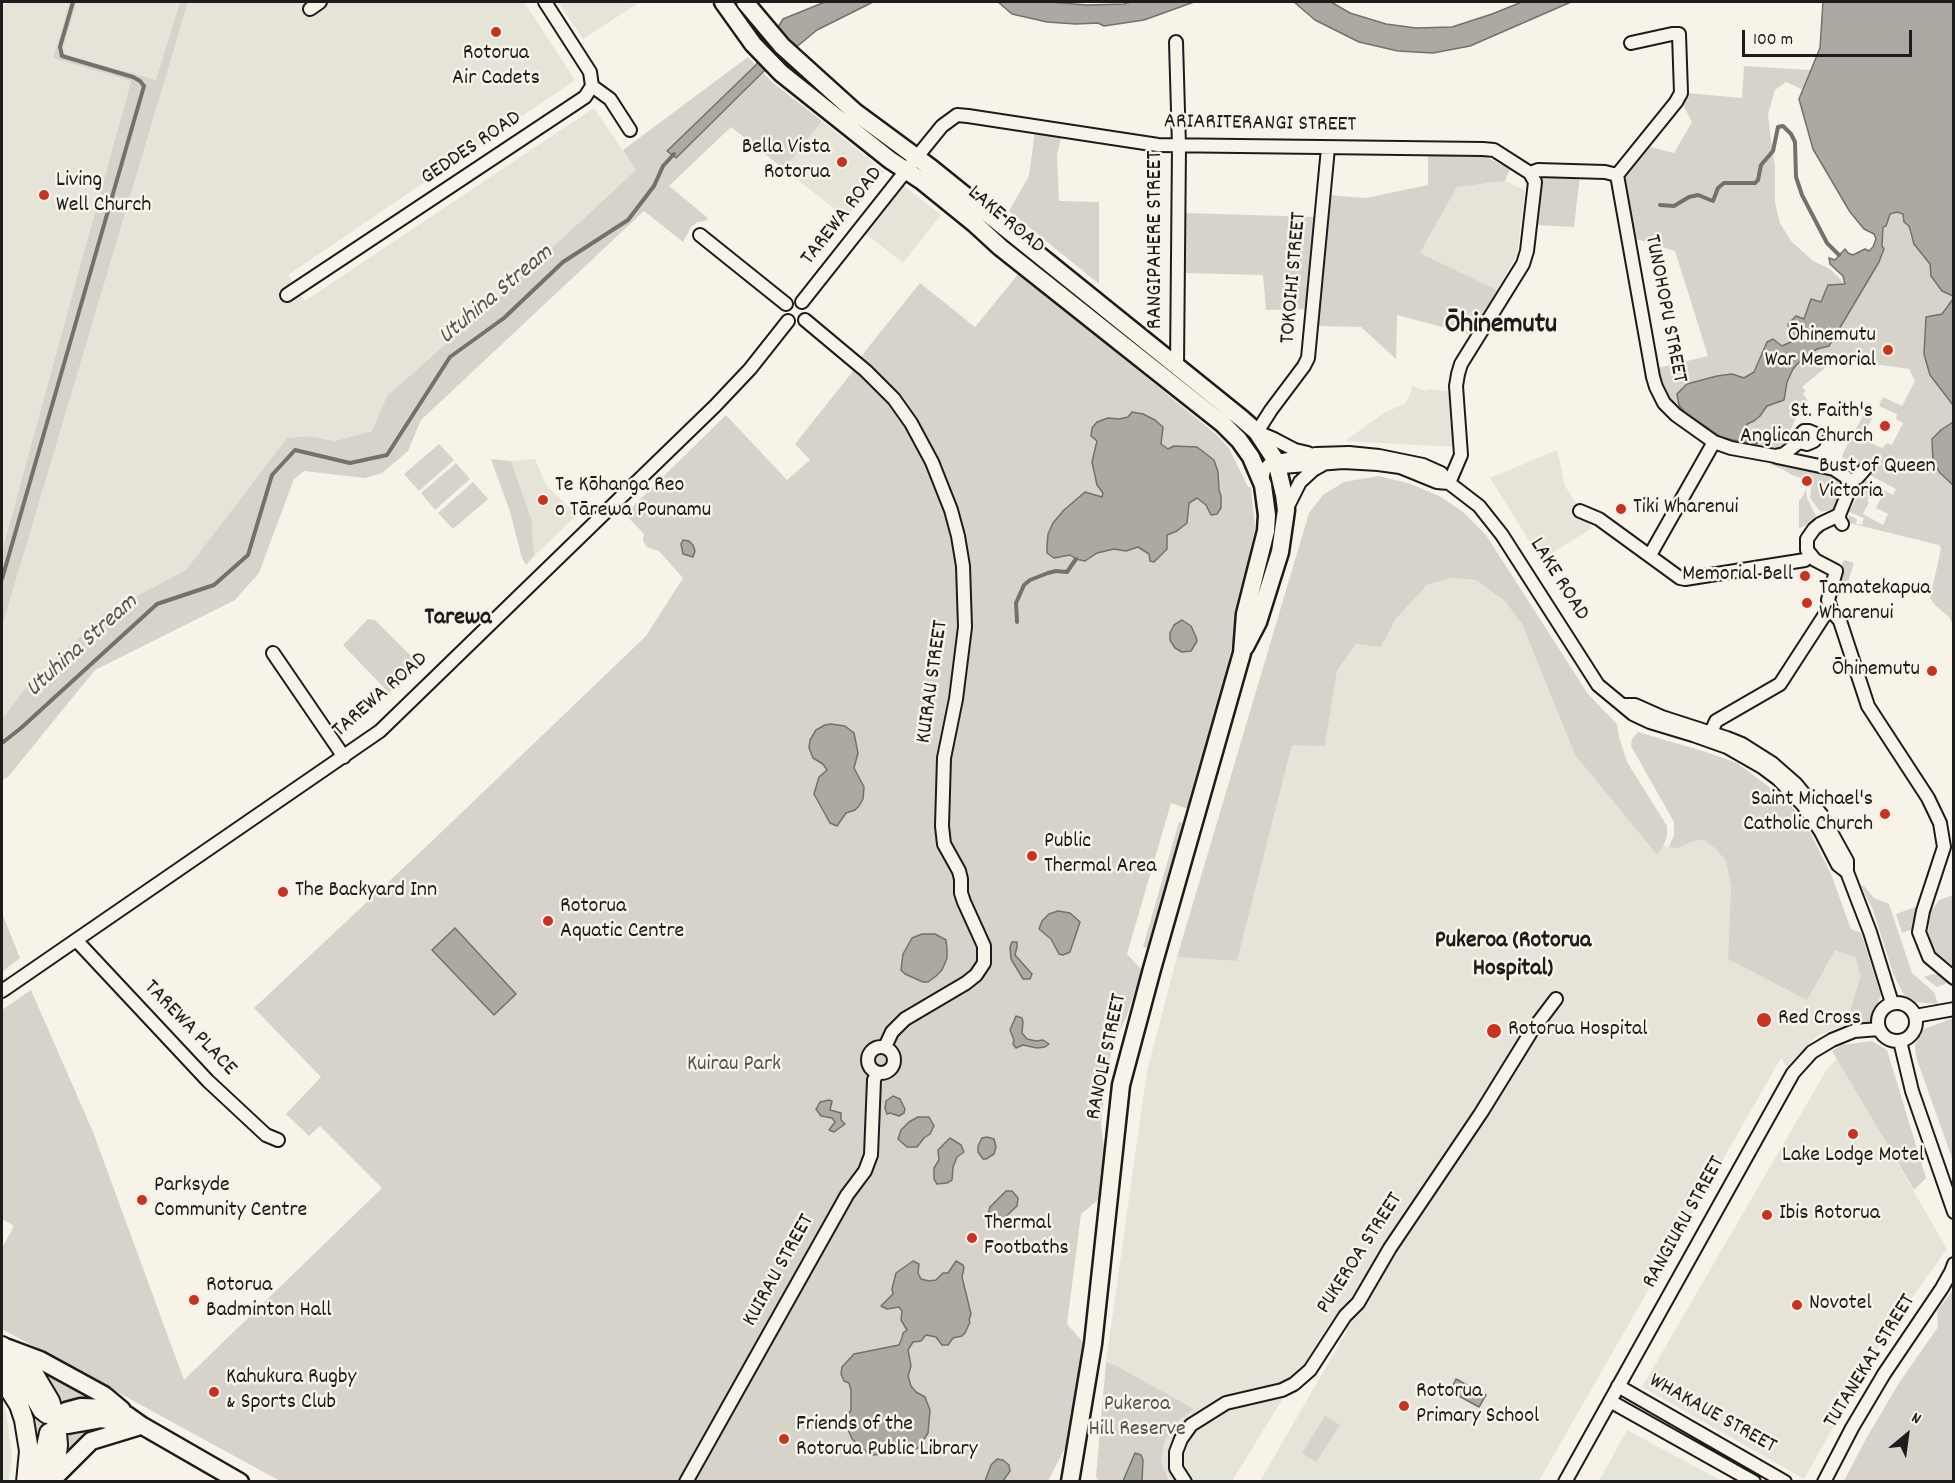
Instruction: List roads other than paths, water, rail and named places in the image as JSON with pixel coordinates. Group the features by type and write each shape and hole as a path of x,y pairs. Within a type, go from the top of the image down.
{"main road":[{"name":"LAKE ROAD","path":"723,2 753,44 782,73 911,164 1177,366 1257,432 1270,469"},
{"name":"LAKE ROAD","path":"745,2 796,59 1000,248 1223,424 1239,440 1251,457"},
{"name":"RANOLF STREET","path":"1070,1482 1093,1344 1121,1085 1148,980 1242,653 1258,622 1280,552 1286,510 1270,469 1251,457"},
{"name":"RANOLF STREET","path":"1242,653 1245,614 1266,531 1270,469"},
{"path":"2,1346 40,1360 104,1395 141,1425 240,1482"},
{"path":"2,1346 34,1374 50,1401 56,1420 58,1444 57,1464 52,1481"},
{"path":"2,1364 30,1389 42,1410 56,1420 68,1425 101,1419 141,1425"},
{"path":"2,1378 19,1405 24,1420 29,1451 26,1482"},
{"path":"32,1482 43,1461 48,1436 56,1420 66,1411 81,1407 103,1407 127,1415"},
{"path":"52,1481 91,1441 141,1425"}],"street":[{"path":"310,9 321,2"},
{"path":"545,2 590,72 592,86 610,99 630,130"},
{"path":"1449,483 1461,455 1456,386 1458,374 1461,363 1526,257 1535,182 1530,174 1538,170 1605,172 1617,175 1680,96 1679,34 1631,43"},
{"name":"RANGIPAHERE STREET","path":"1176,42 1179,146 1177,366"},
{"name":"GEDDES ROAD","path":"287,295 580,102 592,86"},
{"name":"ARIARITERANGI STREET","path":"911,164 948,121 962,115 1158,145 1488,149 1505,156 1530,174"},
{"name":"TOKOIHI STREET","path":"1257,432 1304,366 1309,352 1328,148"},
{"name":"TAREWA ROAD","path":"802,302 911,164"},
{"name":"TUNOHOPU STREET","path":"1617,175 1656,387 1669,410 1714,442 1731,448 1834,470 1846,477 1849,482"},
{"path":"700,235 786,304"},
{"path":"793,301 802,302 806,310 805,320 800,323 788,321 784,314 786,304 793,301"},
{"name":"KUIRAU STREET","path":"805,320 866,371 894,399 911,423 932,462 951,510 963,566 965,627 956,699 944,758 942,826 944,844 959,871 961,893 981,937 985,956 984,964 976,975 950,994 904,1019 892,1032 885,1047"},
{"name":"TAREWA ROAD","path":"2,991 380,731 715,406 750,369 788,321"},
{"name":"LAKE ROAD","path":"1257,432 1295,450 1316,454 1349,453 1400,460 1423,465 1441,473 1449,483 1473,500 1490,519 1532,579 1598,685 1623,705 1635,705 1710,736 1742,744 1809,799 1821,814 1847,861 1847,872 1870,932 1892,1003"},
{"path":"1650,555 1714,442"},
{"path":"1769,456 1784,454 1799,442"},
{"name":"LAKE ROAD","path":"1270,469 1316,454"},
{"path":"1286,510 1300,482 1325,463"},
{"name":"LAKE ROAD","path":"1270,469 1325,463 1390,465 1437,482 1449,483"},
{"path":"1865,469 1857,478 1849,482 1849,492 1829,520 1808,536 1807,550 1815,560 1836,571 1828,600 1832,611 1840,621 1868,706 1919,783 1940,823 1944,847 1923,910 1920,936 1931,960 1953,978"},
{"path":"1580,511 1599,519 1680,578 1686,579 1805,560"},
{"path":"1710,736 1716,721 1780,684 1824,616 1832,611"},
{"path":"273,653 344,757"},
{"name":"TAREWA PLACE","path":"76,940 208,1081 266,1135 278,1140"},
{"name":"PUKEROA STREET","path":"1185,1482 1176,1468 1176,1452 1181,1439 1191,1425 1226,1403 1294,1384 1310,1370 1345,1316 1358,1302 1390,1248 1481,1113 1531,1032 1556,999"},
{"path":"1892,1003 1904,1004 1916,1016 1912,1035 1900,1041 1888,1039 1879,1029 1880,1013 1892,1003"},
{"path":"1916,1016 1953,1009"},
{"name":"RANGIURU STREET","path":"1565,1482 1793,1073 1812,1052 1832,1040 1854,1031 1879,1029"},
{"path":"1900,1041 1912,1091 1953,1212"},
{"path":"885,1047 890,1051 895,1062 890,1070 877,1073 868,1064 868,1057 874,1048 885,1047"},
{"name":"KUIRAU STREET","path":"686,1482 847,1195 865,1171 871,1155 874,1080 877,1073"},
{"name":"TUTANEKAI STREET","path":"1824,1482 1852,1428 1884,1374 1942,1288 1953,1264"},
{"name":"WHAKAUE STREET","path":"1618,1386 1768,1470 1785,1482"},
{"name":"WHAKAUE STREET","path":"1610,1401 1754,1482"}],"waterway":[{"path":"2,579 144,86 133,77 62,56 60,47 73,2"},
{"path":"1660,205 1674,206 1689,197 1698,195 1713,201 1718,188 1724,183 1755,183 1758,180 1761,165 1773,151 1778,127 1783,126 1795,142 1796,177 1802,195 1827,243 1839,255"},
{"name":"Utuhina Stream","path":"2,743 157,604 214,585 248,555 272,475 295,450 350,463 387,455 450,357 504,318 563,262 628,220 654,186 663,166 674,154"},
{"path":"1017,622 1016,603 1024,585 1048,573 1067,572 1076,559"}],"place":[{"name":"Rotorua Air Cadets","path":"496,32"},
{"name":"Bella Vista Rotorua","path":"842,162"},
{"name":"Living Well Church","path":"44,195"},
{"name":"Ōhinemutu War Memorial","path":"1888,350"},
{"name":"St. Faith's Anglican Church","path":"1885,426"},
{"name":"Bust of Queen Victoria","path":"1807,481"},
{"name":"Te Kōhanga Reo o Tārewa Pounamu","path":"543,500"},
{"name":"Tiki Wharenui","path":"1621,509"},
{"name":"Memorial Bell","path":"1805,576"},
{"name":"Tamatekapua Wharenui","path":"1807,603"},
{"name":"Ōhinemutu","path":"1932,671"},
{"name":"Saint Michael's Catholic Church","path":"1885,814"},
{"name":"Public Thermal Area","path":"1032,856"},
{"name":"The Backyard Inn","path":"283,892"},
{"name":"Rotorua Aquatic Centre","path":"548,921"},
{"name":"Red Cross","path":"1764,1020"},
{"name":"Rotorua Hospital","path":"1494,1031"},
{"name":"Lake Lodge Motel","path":"1853,1134"},
{"name":"Parksyde Community Centre","path":"142,1200"},
{"name":"Ibis Rotorua","path":"1767,1215"},
{"name":"Thermal Footbaths","path":"972,1238"},
{"name":"Rotorua Badminton Hall","path":"194,1300"},
{"name":"Novotel","path":"1797,1305"},
{"name":"Kahukura Rugby & Sports Club","path":"214,1392"},
{"name":"Rotorua Primary School","path":"1404,1406"},
{"name":"Friends of the Rotorua Public Library","path":"784,1439"}],"district":[{"name":"Ōhinemutu","path":"1501,327"},
{"name":"Tarewa","path":"458,620"},
{"name":"Pukeroa (Rotorua Hospital)","path":"1513,957"}],"park label":[{"name":"Kuirau Park","path":"734,1066"},
{"name":"Pukeroa Hill Reserve","path":"1137,1418"}]}
